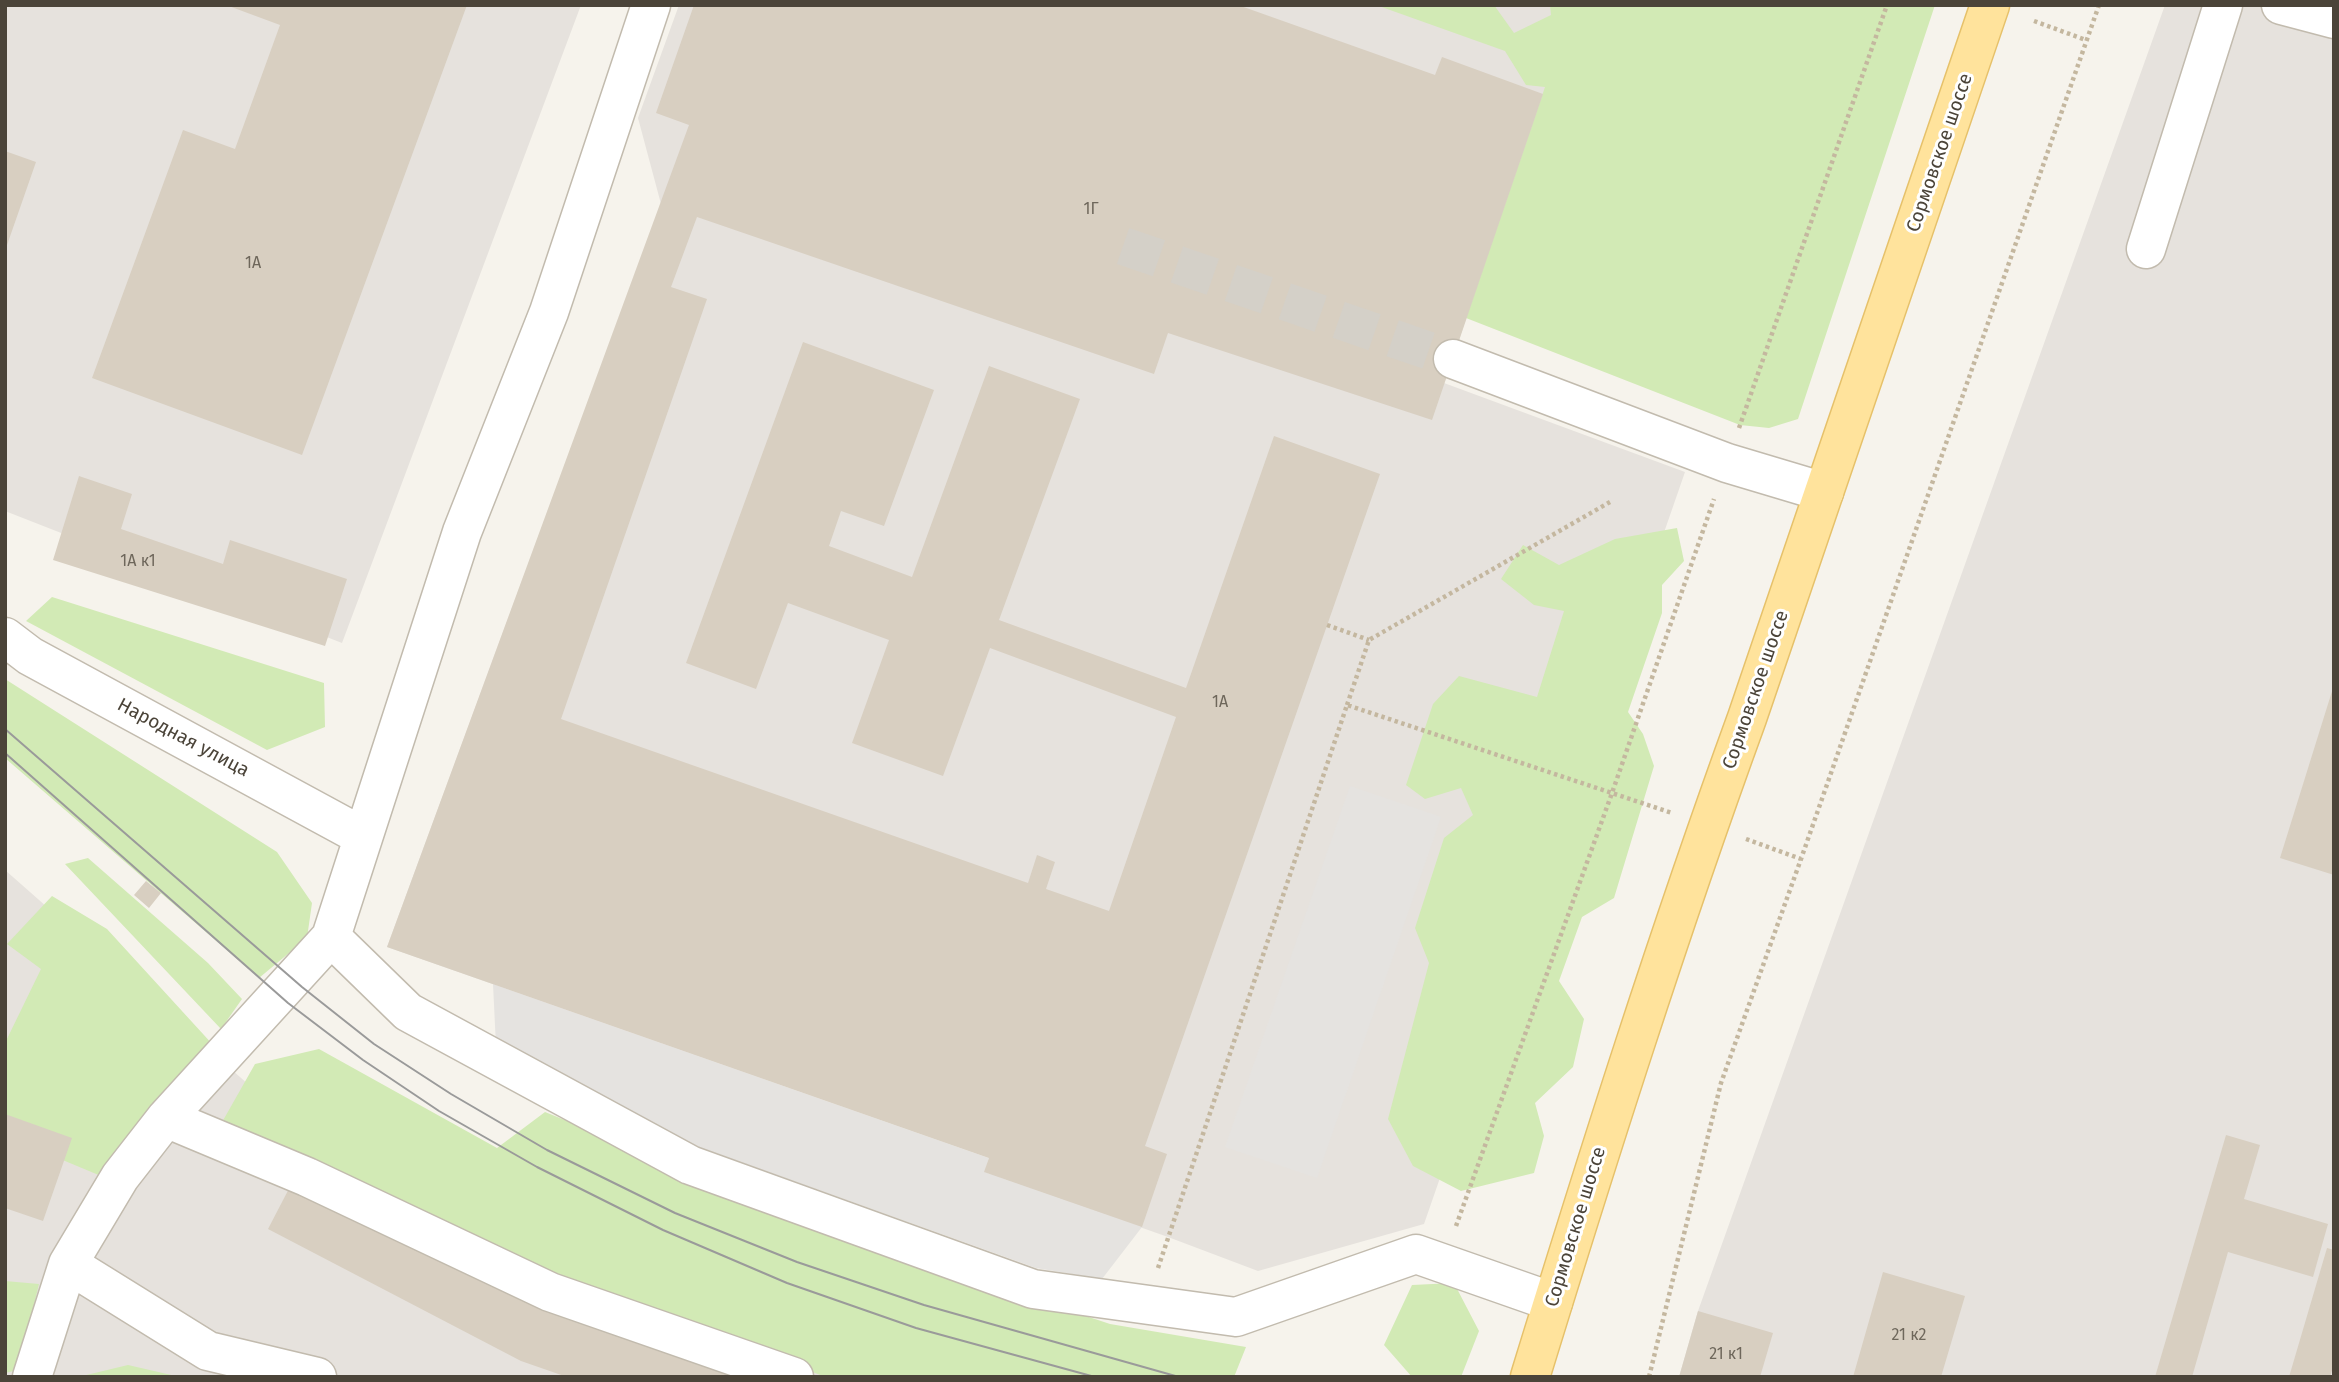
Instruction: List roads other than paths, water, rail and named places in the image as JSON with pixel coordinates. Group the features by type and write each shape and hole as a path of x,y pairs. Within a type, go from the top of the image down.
{"main road":[{"name":"Сормовское шоссе","path":"1530,1377 1640,1026 1990,5"}],"street":[{"path":"32,1377 68,1264 120,1177 166,1118 331,937 463,532 549,312 651,5"},
{"path":"2146,249 2223,5"},
{"path":"2281,5 2334,19"},
{"path":"1453,359 1727,463 1824,492"},
{"name":"Народная улица","path":"5,637 30,656 362,836"},
{"path":"331,937 408,1013 690,1165 1033,1289 1236,1317 1416,1254 1553,1302"},
{"path":"166,1118 307,1177 550,1292 794,1377"},
{"path":"68,1264 208,1351 317,1377"}],"tunnel":[{"path":"1123,246 1453,359"}],"tram line":[{"path":"5,729 302,987 374,1044 451,1094 547,1150 675,1213 797,1262 924,1305 1179,1377"},
{"path":"5,753 288,1003 363,1060 439,1111 537,1167 663,1230 787,1283 916,1328 1095,1377"}]}
